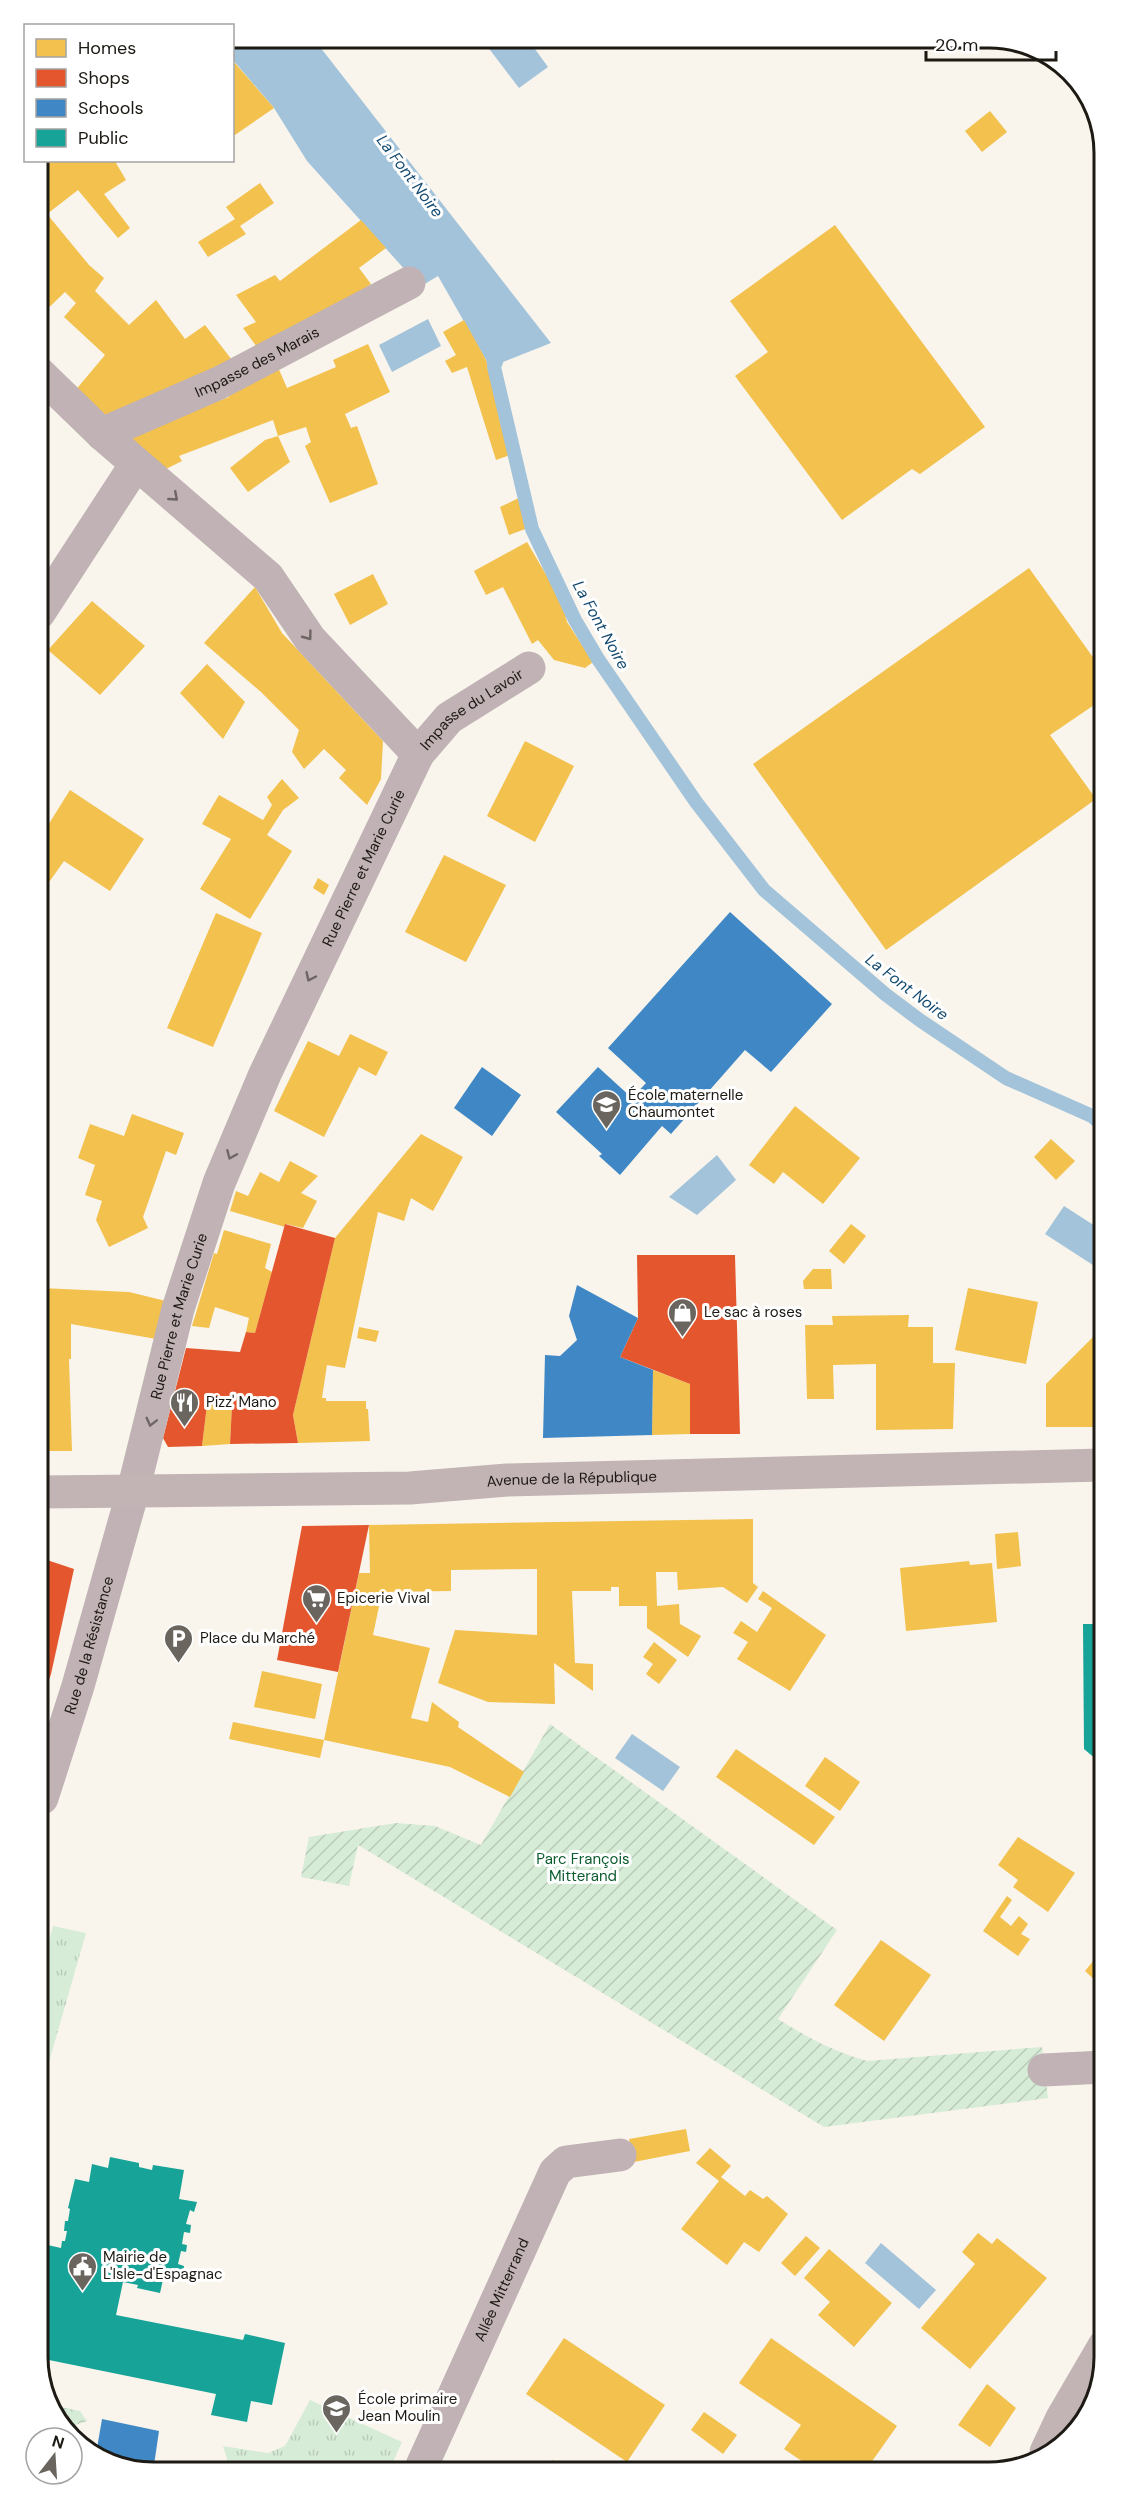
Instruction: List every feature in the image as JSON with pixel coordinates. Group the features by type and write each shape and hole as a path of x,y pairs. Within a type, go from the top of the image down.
{"main road":[{"name":"Avenue de la République","path":"48,1492 410,1488 507,1480 1094,1465"},
{"path":"1051,2441 1093,2364"}],"street":[{"name":"Impasse des Marais","path":"102,434 219,384 409,283"},
{"path":"48,382 102,434 268,577 310,639 417,754"},
{"path":"48,600 136,464"},
{"name":"Impasse du Lavoir","path":"417,754 449,718 529,668"},
{"name":"Rue Pierre et Marie Curie","path":"134,1491 178,1309 219,1183 270,1063 417,754"},
{"name":"Rue de la Résistance","path":"48,1779 78,1686 134,1491"},
{"path":"1044,2070 1094,2068"},
{"name":"Allée Mitterrand","path":"424,2462 555,2172 566,2162 620,2155"}],"green space":[{"name":"Parc François Mitterand","path":"550,1724 837,1930 778,2019 821,2043 867,2061 1042,2047 1048,2098 824,2127 358,1845 349,1886 301,1877 309,1837 396,1823 435,1826 481,1845"},
{"path":"53,1926 86,1933 48,2066 48,1945"},
{"path":"310,2400 402,2442 393,2462 228,2462 223,2446 268,2453 285,2446"},
{"path":"61,2407 80,2411 87,2421 74,2426"}],"water":[{"path":"234,48 321,48 551,343 488,368 486,360 438,276 418,288 407,272 307,161 274,108 234,61"},
{"path":"489,48 534,48 548,67 519,88"},
{"path":"428,319 441,346 392,372 379,345"},
{"path":"717,1155 736,1180 697,1215 669,1197"},
{"path":"1064,1206 1094,1224 1094,1266 1045,1234"},
{"path":"632,1734 680,1767 663,1791 615,1758"},
{"path":"881,2243 936,2290 919,2309 865,2263"}],"building: Homes":[{"path":"234,64 274,108 234,136"},
{"path":"990,111 1007,132 982,152 965,131"},
{"path":"48,162 117,162 126,180 104,194 130,228 118,238 78,190 48,213"},
{"path":"260,183 274,203 240,226 246,234 208,257 198,242 235,219 226,207"},
{"path":"48,215 89,265 104,278 95,291 129,325 156,300 185,339 205,325 232,360 105,421 74,392 105,355 64,317 76,303 65,292 48,308"},
{"path":"361,220 386,248 359,268 371,284 348,301 257,347 243,328 256,322 236,295 275,275 280,281"},
{"path":"835,225 985,427 920,474 912,469 842,520 735,376 768,352 730,301"},
{"path":"464,320 486,360 510,455 496,460 467,367 452,373 445,361 456,355 443,332"},
{"path":"368,344 390,392 345,414 351,428 357,426 378,484 330,503 305,446 311,442 306,427 278,436 273,420 179,456 182,461 166,469 127,435 229,397 228,395 277,365 287,388 336,367 333,360"},
{"path":"278,436 290,462 248,492 230,468 265,440"},
{"path":"521,497 528,528 509,535 500,507"},
{"path":"527,542 562,602 567,622 593,662 585,668 554,660 538,640 532,644 503,587 486,595 474,571"},
{"path":"1029,568 1094,659 1094,705 1050,735 1094,796 1094,800 886,950 753,764"},
{"path":"373,574 388,604 350,625 334,594"},
{"path":"255,587 282,633 383,741 381,779 367,805 339,778 346,770 324,749 304,769 292,752 299,730 261,692 204,643"},
{"path":"92,601 145,646 100,695 48,650"},
{"path":"207,664 245,702 223,739 180,693"},
{"path":"525,741 574,766 535,842 487,816"},
{"path":"282,779 299,798 283,810 267,835 292,851 250,919 200,889 231,839 202,824 219,795 263,820 272,805 267,797"},
{"path":"70,790 144,839 110,891 64,861 48,884 48,825"},
{"path":"444,855 506,885 466,962 405,932"},
{"path":"318,878 329,885 324,895 313,888"},
{"path":"216,913 262,933 213,1047 167,1028"},
{"path":"350,1034 388,1052 376,1076 359,1067 324,1137 274,1111 308,1041 339,1056"},
{"path":"795,1106 860,1158 823,1204 783,1172 774,1184 749,1165"},
{"path":"132,1114 184,1133 176,1155 166,1151 143,1217 148,1228 109,1247 96,1220 102,1201 85,1195 95,1165 78,1158 90,1124 124,1136"},
{"path":"421,1134 463,1157 433,1211 411,1198 404,1221 378,1212 345,1368 327,1365 322,1398 326,1398 326,1401 366,1401 370,1441 298,1443 293,1415 335,1238"},
{"path":"1051,1139 1075,1161 1056,1180 1034,1157"},
{"path":"290,1161 318,1176 301,1193 317,1201 303,1228 286,1224 285,1227 230,1211 236,1191 248,1196 260,1172 279,1182"},
{"path":"851,1224 866,1236 844,1264 829,1251"},
{"path":"224,1230 271,1244 265,1268 272,1272 255,1333 246,1332 249,1318 215,1307 209,1328 192,1326 214,1253 217,1254"},
{"path":"813,1269 831,1269 832,1289 804,1289 803,1281"},
{"path":"48,1288 129,1292 166,1301 156,1339 71,1324 71,1359 69,1359 72,1451 48,1451"},
{"path":"968,1288 1038,1302 1026,1364 955,1350"},
{"path":"909,1315 908,1327 933,1327 933,1363 955,1363 953,1429 876,1430 876,1364 833,1365 834,1399 807,1399 805,1325 833,1325 832,1316"},
{"path":"359,1327 379,1331 376,1342 357,1338"},
{"path":"1094,1336 1094,1427 1046,1427 1046,1384"},
{"path":"653,1370 690,1384 690,1434 652,1435"},
{"path":"207,1405 232,1405 230,1444 202,1446"},
{"path":"753,1519 753,1583 758,1587 747,1603 723,1587 678,1590 677,1572 656,1572 657,1606 679,1604 680,1624 701,1636 688,1657 647,1628 647,1606 619,1606 619,1587 611,1587 611,1591 572,1591 575,1663 593,1664 593,1691 554,1663 555,1704 488,1702 438,1683 455,1630 537,1635 537,1569 451,1570 451,1591 382,1592 373,1635 430,1648 411,1718 428,1722 432,1702 459,1722 458,1727 524,1772 510,1797 450,1767 324,1740 359,1573 370,1573 369,1525"},
{"path":"1018,1532 1021,1566 997,1569 995,1534"},
{"path":"969,1561 970,1565 992,1563 997,1622 906,1631 900,1568"},
{"path":"763,1591 826,1635 790,1691 737,1659 748,1642 733,1633 741,1621 757,1632 772,1608 758,1599"},
{"path":"654,1642 677,1660 659,1684 646,1674 653,1664 643,1657"},
{"path":"262,1671 322,1684 315,1719 254,1707"},
{"path":"233,1722 324,1740 320,1758 229,1739"},
{"path":"736,1749 835,1817 814,1845 716,1777"},
{"path":"825,1757 860,1782 840,1811 805,1786"},
{"path":"1018,1837 1075,1873 1048,1912 1013,1887 1018,1880 998,1865"},
{"path":"1007,1896 1012,1900 1000,1917 1011,1926 1019,1916 1028,1924 1021,1934 1030,1939 1018,1956 983,1931"},
{"path":"881,1940 931,1975 884,2041 834,2005"},
{"path":"1094,1960 1094,1980 1085,1971"},
{"path":"686,2129 690,2151 634,2162 629,2139"},
{"path":"710,2148 731,2166 721,2177 745,2196 750,2190 763,2199 767,2196 788,2214 759,2252 744,2242 727,2265 681,2229 719,2181 696,2163"},
{"path":"978,2233 992,2244 997,2238 1047,2278 970,2369 921,2328 975,2264 962,2252"},
{"path":"806,2236 820,2248 795,2276 781,2263"},
{"path":"829,2249 892,2303 854,2347 818,2315 830,2302 804,2278"},
{"path":"564,2338 665,2405 627,2462 526,2394"},
{"path":"771,2338 897,2426 872,2462 803,2462 784,2449 801,2425 739,2383"},
{"path":"987,2384 1016,2408 990,2447 958,2425"},
{"path":"704,2412 737,2435 723,2454 691,2430"}],"building: Shops":[{"path":"285,1224 335,1238 293,1415 298,1443 230,1444 232,1405 207,1405 202,1446 168,1447 163,1438 186,1348 240,1352 246,1332 255,1333"},
{"name":"Le sac à roses","path":"637,1255 735,1255 740,1434 690,1434 690,1384 620,1357 638,1318"},
{"name":"Epicerie Vival","path":"369,1525 338,1672 277,1660 302,1526"},
{"path":"48,1560 74,1569 48,1683"}],"building: Schools":[{"path":"730,912 832,1004 771,1072 745,1050 671,1134 662,1126 620,1175 599,1156 602,1154 556,1112 598,1067 632,1098 646,1083 608,1048"},
{"path":"482,1067 521,1095 492,1136 454,1108"},
{"path":"577,1285 638,1318 620,1357 653,1370 652,1435 543,1438 545,1355 560,1356 577,1340 569,1316"},
{"path":"102,2419 159,2431 154,2462 126,2458 97,2446"}],"building: Public":[{"path":"1083,1624 1094,1624 1094,1757 1084,1749"},
{"name":"Mairie de L'Isle-d'Espagnac","path":"110,2157 139,2163 139,2167 152,2170 153,2165 184,2170 179,2199 197,2202 194,2212 190,2210 186,2224 191,2225 190,2233 184,2232 182,2244 187,2245 186,2252 181,2251 178,2264 184,2266 183,2275 165,2271 160,2293 123,2282 116,2315 243,2340 245,2334 285,2343 272,2405 251,2401 247,2422 211,2415 216,2394 48,2360 48,2245 61,2248 62,2241 65,2241 67,2231 64,2231 65,2221 68,2221 70,2209 68,2208 75,2179 89,2182 92,2164 108,2168"}],"waterway":[{"name":"La Font Noire","path":"500,351 494,367 532,529 575,620 598,659 696,802 764,890 885,994 921,1021 1006,1078 1094,1118"}],"place":[{"name":"École maternelle Chaumontet","path":"607,1130"},
{"name":"Le sac à roses","path":"683,1338"},
{"name":"Pizz' Mano","path":"185,1428"},
{"name":"Epicerie Vival","path":"316,1624"},
{"name":"Place du Marché","path":"179,1664"},
{"name":"Mairie de L'Isle-d'Espagnac","path":"82,2292"},
{"name":"École primaire Jean Moulin","path":"337,2434"}]}
